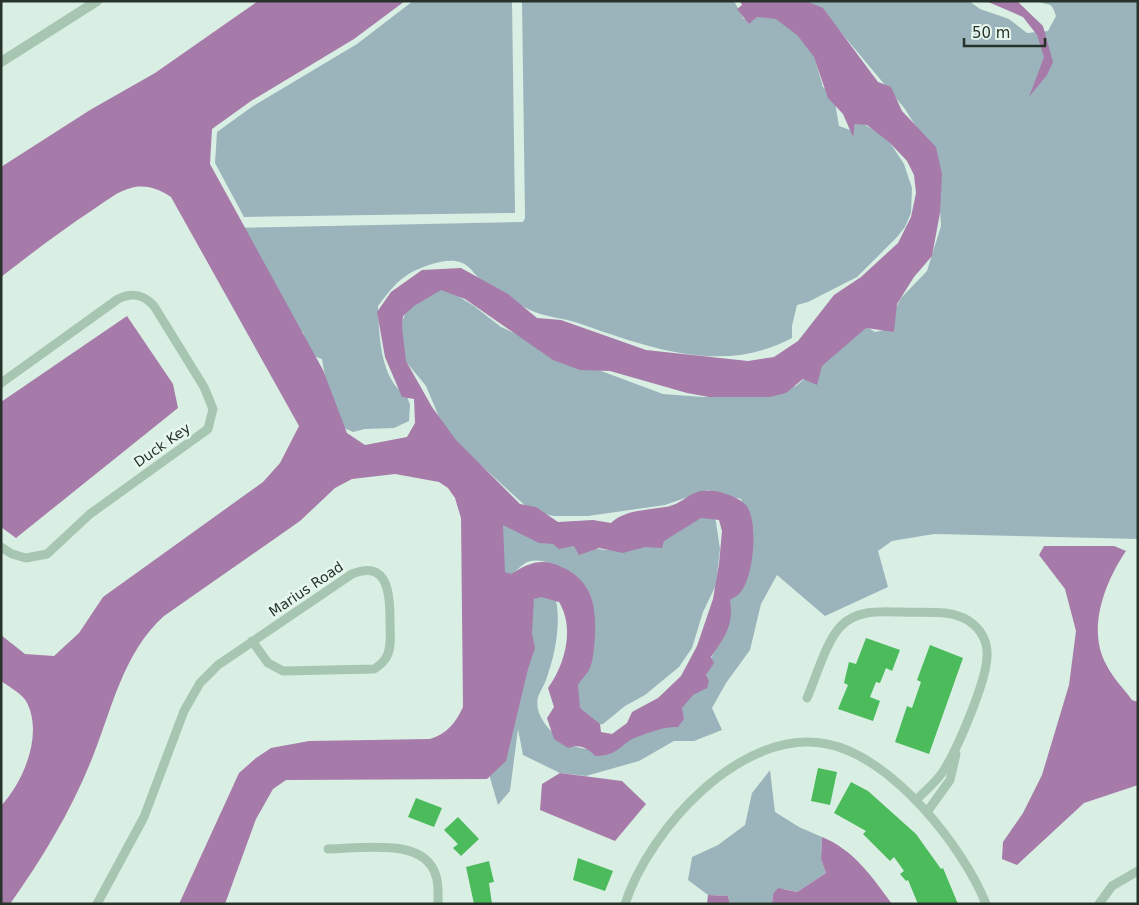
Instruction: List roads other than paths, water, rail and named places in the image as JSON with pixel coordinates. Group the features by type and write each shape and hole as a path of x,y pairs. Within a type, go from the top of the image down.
{"street":[{"path":"1,62 97,1"},
{"name":"Duck Key","path":"1,383 118,299 127,295 137,295 146,298 154,306 204,387 213,409 208,429 90,514 47,554 26,558 12,554 1,547"},
{"name":"Marius Road","path":"97,904 121,862 150,803 191,696 206,675 252,641 352,574 373,572 382,578 388,587 389,649 383,662 374,669 283,671 268,663 252,641"},
{"path":"807,698 835,634 855,616 878,612 945,613 964,618 982,634 988,656 984,672 957,749 950,780 927,812"},
{"path":"625,904 634,880 654,843 693,797 727,771 777,748 812,742 845,749 872,764 916,800 964,861 986,904"},
{"path":"916,800 937,780 957,749"},
{"path":"328,849 402,848 415,852 424,857 436,874 438,904"},
{"path":"1099,904 1112,886 1138,871"}]}
